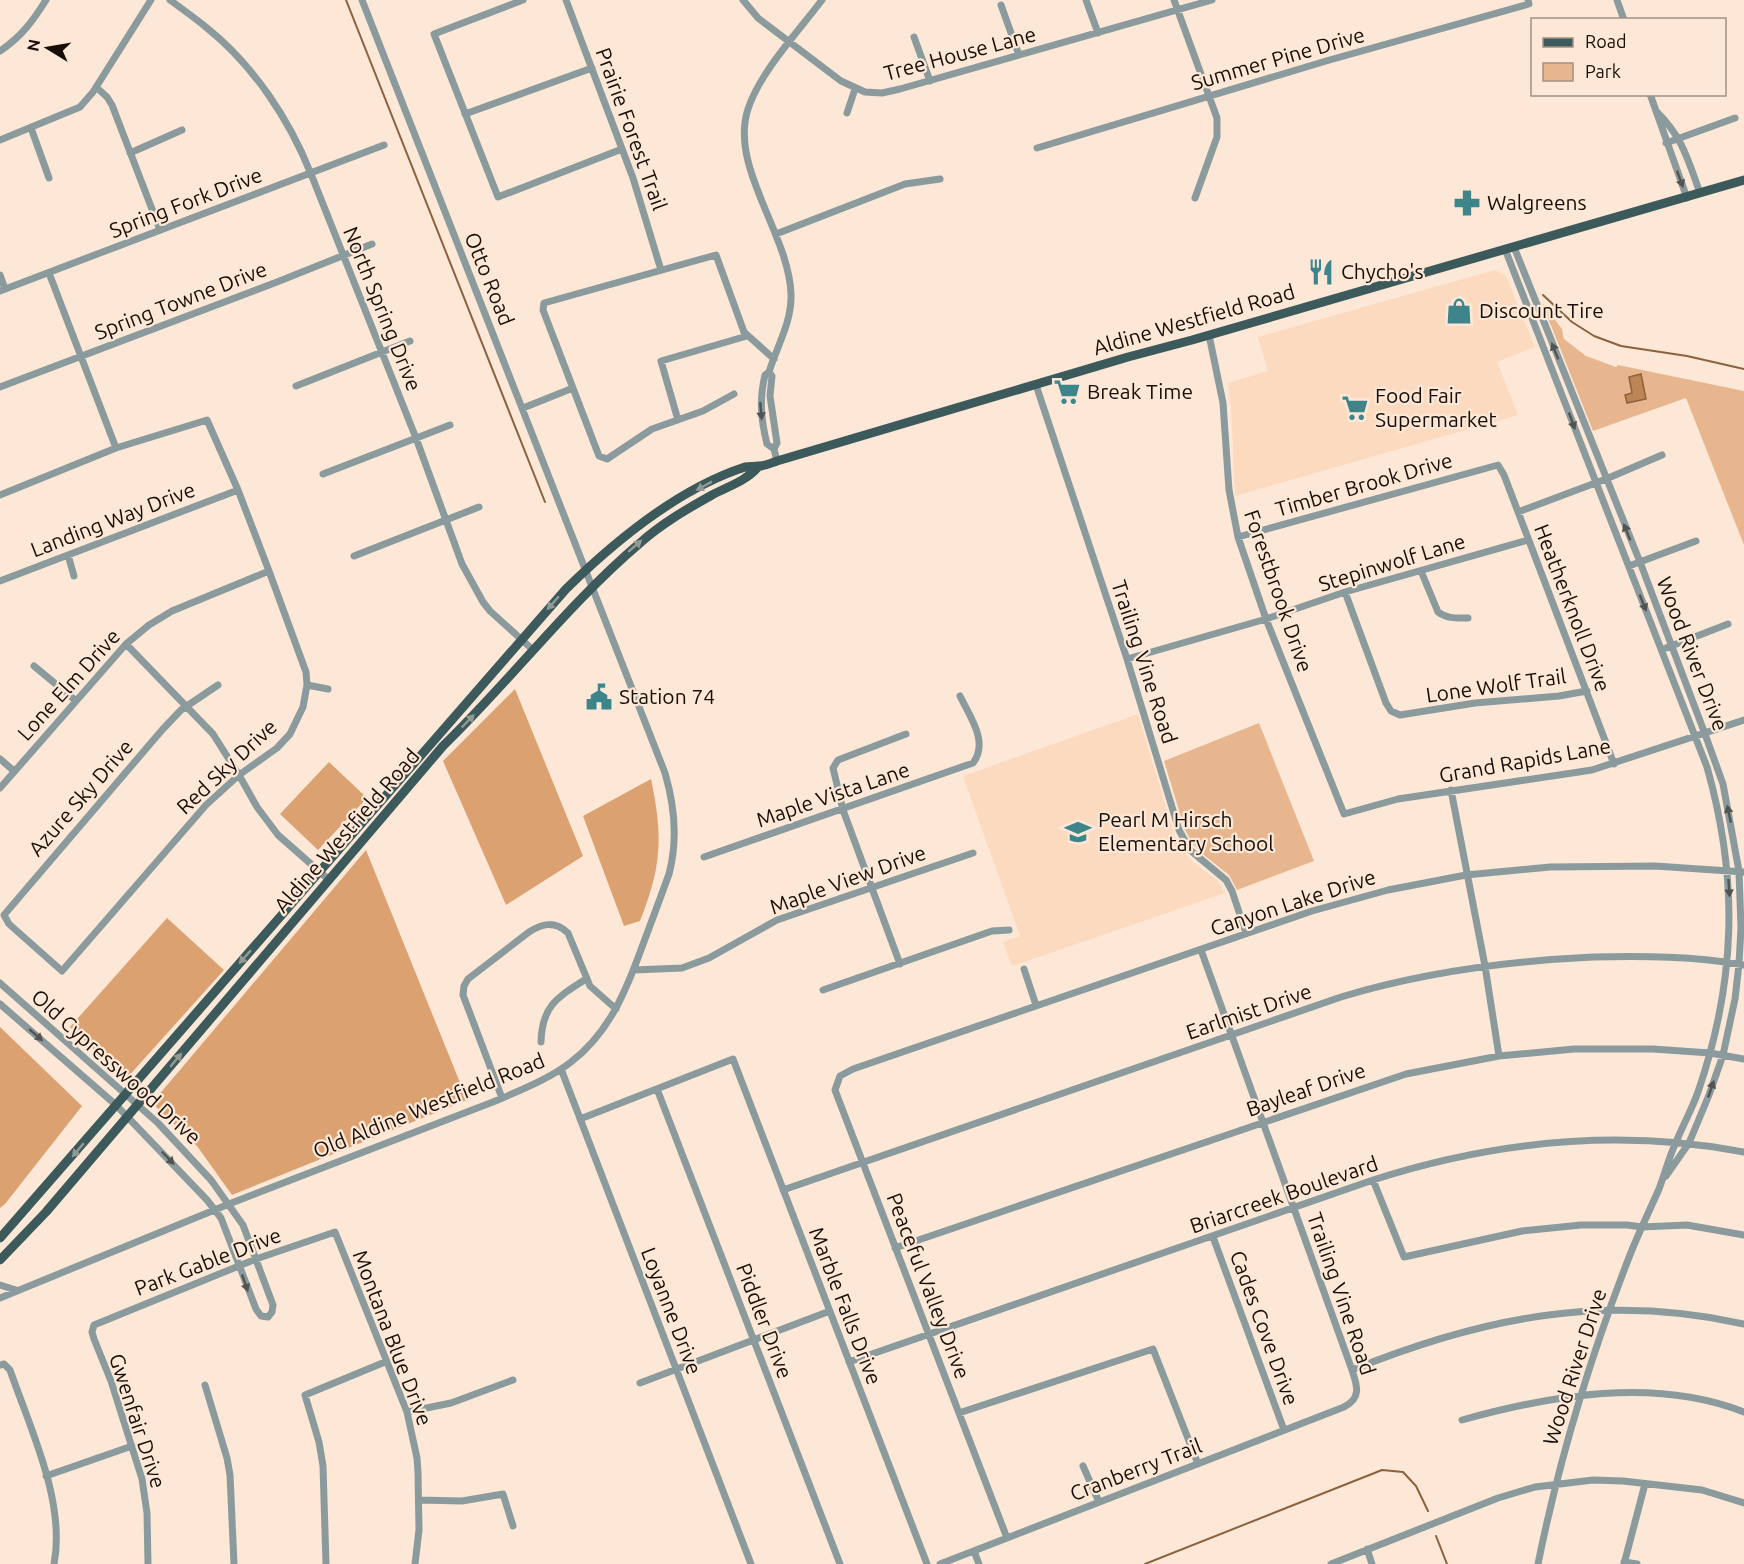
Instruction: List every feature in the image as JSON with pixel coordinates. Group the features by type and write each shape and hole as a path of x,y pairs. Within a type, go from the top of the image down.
{"main road":[{"name":"Aldine Westfield Road","path":"0,1238 35,1201 566,589 586,569 653,517 682,498 712,481 748,466 758,467 1744,180"},
{"name":"Aldine Westfield Road","path":"0,1260 46,1212 383,816 592,586 657,529 701,501 748,478 758,467"},
{"path":"441,732 450,740"},
{"path":"374,808 383,816"},
{"path":"261,938 271,947"},
{"path":"202,1006 212,1016"},
{"path":"35,1201 46,1212"}],"street":[{"path":"0,51 20,36 31,24 46,0"},
{"path":"0,140 80,107 96,87 151,0"},
{"name":"North Spring Drive","path":"170,0 207,27 233,52 251,72 285,120 303,153 416,438 462,564 483,602 533,650"},
{"name":"Otto Road","path":"362,0 586,569"},
{"path":"523,0 434,34 498,197 622,149"},
{"name":"Prairie Forest Trail","path":"566,0 622,149 661,270"},
{"name":"Tree House Lane","path":"743,0 758,18 841,81 865,92 882,93 1212,0"},
{"path":"774,449 767,444 760,404 765,375 769,372 787,326 791,298 789,276 776,234 747,161 744,130 747,111 754,92 822,0"},
{"path":"1086,0 1098,33"},
{"path":"1174,0 1217,118 1217,137 1195,198"},
{"path":"1617,0 1623,18"},
{"name":"Summer Pine Drive","path":"1037,148 1528,2"},
{"path":"1000,5 1019,55"},
{"path":"914,37 930,81"},
{"path":"465,114 592,68"},
{"path":"96,87 112,105 160,230"},
{"path":"847,113 855,89"},
{"path":"1651,96 1687,198"},
{"path":"1657,112 1672,126 1679,138 1700,194"},
{"path":"1666,143 1735,118"},
{"path":"31,128 49,178"},
{"path":"130,153 182,130"},
{"name":"Spring Fork Drive","path":"3,290 384,145"},
{"path":"776,234 905,184 940,179"},
{"name":"Spring Towne Drive","path":"0,387 372,244"},
{"name":"Wood River Drive","path":"1509,248 1543,320 1640,562 1705,734 1723,784 1742,871 1741,964 1723,1055 1689,1143 1660,1186"},
{"name":"Wood River Drive","path":"1509,248 1534,323 1595,483 1696,736 1715,794 1728,869 1730,906 1728,963 1720,1017 1710,1053 1697,1094 1628,1258 1581,1395 1538,1564"},
{"path":"734,394 703,411 652,429 604,459 599,456 543,310 544,303 716,255 747,336 774,359"},
{"path":"0,495 116,448 49,273"},
{"path":"0,275 3,290"},
{"path":"1534,323 1543,320"},
{"name":"Forestbrook Drive","path":"1209,335 1223,403 1229,490 1238,537 1266,620 1344,814"},
{"path":"678,420 661,361 747,336"},
{"path":"296,386 410,341"},
{"path":"769,372 772,376 771,396 777,442 774,449 777,461"},
{"name":"Trailing Vine Road","path":"1036,385 1127,659 1179,830 1190,850 1226,880 1246,933"},
{"path":"523,408 573,388"},
{"path":"1565,401 1573,397"},
{"name":"Red Sky Drive","path":"62,971 206,805 239,775 277,748 290,734 303,707 307,685 304,662 238,490 207,420 116,448"},
{"path":"322,474 450,425"},
{"path":"1518,512 1662,455"},
{"name":"Timber Brook Drive","path":"1238,537 1498,465"},
{"name":"Heatherknoll Drive","path":"1498,465 1614,764"},
{"name":"Landing Way Drive","path":"0,581 238,490"},
{"path":"354,556 479,507"},
{"name":"Stepinwolf Lane","path":"1127,659 1266,620 1345,592 1528,540"},
{"path":"1629,566 1696,541"},
{"path":"68,555 74,576"},
{"name":"Old Aldine Westfield Road","path":"0,1298 229,1204 502,1098 561,1069 595,1039 616,1009 634,970 673,860 675,834 669,785 660,757 586,569"},
{"path":"1421,570 1438,612 1444,617 1468,618"},
{"name":"Lone Elm Drive","path":"0,788 126,644 172,610 269,571"},
{"name":"Lone Wolf Trail","path":"1345,592 1386,703 1391,711 1400,715 1474,703 1559,696 1587,690"},
{"path":"1661,650 1728,624"},
{"path":"126,644 213,734 278,835 328,879"},
{"path":"34,666 75,700"},
{"name":"Azure Sky Drive","path":"62,971 9,924 4,915 162,730 186,706 218,685"},
{"path":"307,685 328,689"},
{"name":"Maple Vista Lane","path":"704,858 973,763 981,747 979,736 960,696"},
{"name":"Grand Rapids Lane","path":"1344,814 1398,799 1592,770 1744,720"},
{"path":"900,964 843,810 833,768 838,760 906,734"},
{"path":"0,759 15,771"},
{"path":"1451,790 1485,966 1499,1056"},
{"name":"Maple View Drive","path":"634,970 682,968 710,958 777,920 973,853"},
{"name":"Canyon Lake Drive","path":"870,1064 1246,933 1312,911 1388,890 1466,875 1550,867 1601,865 1742,871"},
{"path":"502,1098 463,995 468,979 529,932 547,924 563,928 568,933 586,979 596,992 616,1009"},
{"path":"823,990 992,931 1009,930"},
{"name":"Trailing Vine Road","path":"1201,950 1357,1385 1354,1400 1344,1407"},
{"name":"Earlmist Drive","path":"783,1190 1385,984 1524,960 1651,957 1741,964"},
{"path":"1024,969 1036,1005"},
{"path":"541,1042 544,1015 553,1002 586,979"},
{"name":"Old Cypresswood Drive","path":"0,1004 116,1105 180,1170 215,1210 221,1218 256,1309 261,1316 268,1317 273,1305 243,1225 229,1204 186,1151 138,1104 2,988"},
{"name":"Bayleaf Drive","path":"895,1248 1406,1074 1499,1056 1574,1049 1653,1049 1710,1053 1744,1059"},
{"name":"Marble Falls Drive","path":"657,1089 733,1059 927,1564"},
{"name":"Peaceful Valley Drive","path":"870,1064 840,1076 835,1090 1007,1538"},
{"name":"Loyanne Drive","path":"561,1069 750,1564"},
{"path":"580,1119 657,1089"},
{"name":"Piddler Drive","path":"657,1089 840,1564"},
{"name":"Briarcreek Boulevard","path":"849,1362 1373,1180 1456,1156 1510,1147 1605,1139 1689,1143 1744,1152"},
{"path":"1373,1180 1404,1257 1522,1231 1581,1226 1688,1225 1744,1235"},
{"name":"Park Gable Drive","path":"94,1325 256,1259 335,1232"},
{"name":"Montana Blue Drive","path":"335,1232 385,1362 407,1412 417,1458 419,1530 415,1564"},
{"name":"Cades Cove Drive","path":"1213,1237 1284,1430"},
{"path":"0,1285 16,1290"},
{"path":"1352,1370 1422,1343 1467,1329 1530,1317 1610,1310 1657,1311 1744,1324"},
{"path":"640,1383 830,1311"},
{"name":"Gwenfair Drive","path":"94,1325 92,1332 94,1339 111,1381 145,1496 148,1519 148,1564"},
{"path":"959,1413 1153,1349 1198,1464"},
{"path":"326,1564 323,1466 319,1442 305,1395 385,1362"},
{"path":"2,1364 10,1370 46,1476 57,1531 54,1564"},
{"path":"407,1412 451,1403 513,1380"},
{"path":"205,1385 230,1475 234,1564"},
{"path":"1462,1420 1515,1405 1581,1395 1629,1392 1678,1396 1728,1406 1744,1412"},
{"name":"Cranberry Trail","path":"940,1564 1344,1407"},
{"path":"46,1476 132,1446"},
{"path":"1083,1466 1099,1502"},
{"path":"1331,1564 1498,1498 1535,1487 1593,1480 1623,1481 1702,1490 1744,1503"},
{"path":"1636,1564 1624,1563 1646,1484"},
{"path":"419,1500 462,1501 503,1494 513,1526"},
{"path":"1367,1549 1372,1564"},
{"path":"974,1551 980,1564"}],"shaded area":[{"path":"1495,270 1506,276 1535,347 1497,362 1518,415 1235,496 1228,383 1268,371 1258,337"},
{"path":"1641,374 1646,399 1627,403 1625,395 1632,393 1629,377"},
{"path":"515,689 583,856 506,905 443,761"},
{"name":"Pearl M Hirsch Elementary School","path":"1138,714 1177,843 1193,862 1217,880 1225,893 1012,966 1003,942 1020,936 963,776"},
{"path":"329,762 367,798 318,850 280,814"},
{"path":"651,779 659,834 653,884 640,921 624,926 583,816"},
{"path":"366,850 467,1100 232,1195 197,1146 152,1103"},
{"path":"167,918 224,970 126,1079 70,1027"},
{"path":"0,1027 82,1106 0,1208"}],"green space":[{"path":"1542,303 1562,329 1564,339 1586,356 1616,367 1618,365 1744,391 1744,545 1686,398 1593,431"},
{"path":"1259,723 1314,861 1237,890 1229,875 1193,844 1185,830 1164,761"}],"waterway":[{"path":"346,0 545,502"},
{"path":"1543,295 1572,322 1594,336 1621,346 1687,356 1744,369"},
{"path":"1145,1564 1382,1470 1403,1472 1416,1486 1428,1511"},
{"path":"1436,1536 1447,1564"}],"place":[{"name":"Walgreens","path":"1467,203"},
{"name":"Chycho's","path":"1321,272"},
{"name":"Discount Tire","path":"1459,311"},
{"name":"Break Time","path":"1067,392"},
{"name":"Food Fair Supermarket","path":"1355,408"},
{"name":"Station 74","path":"599,697"},
{"name":"Pearl M Hirsch Elementary School","path":"1078,832"}]}
